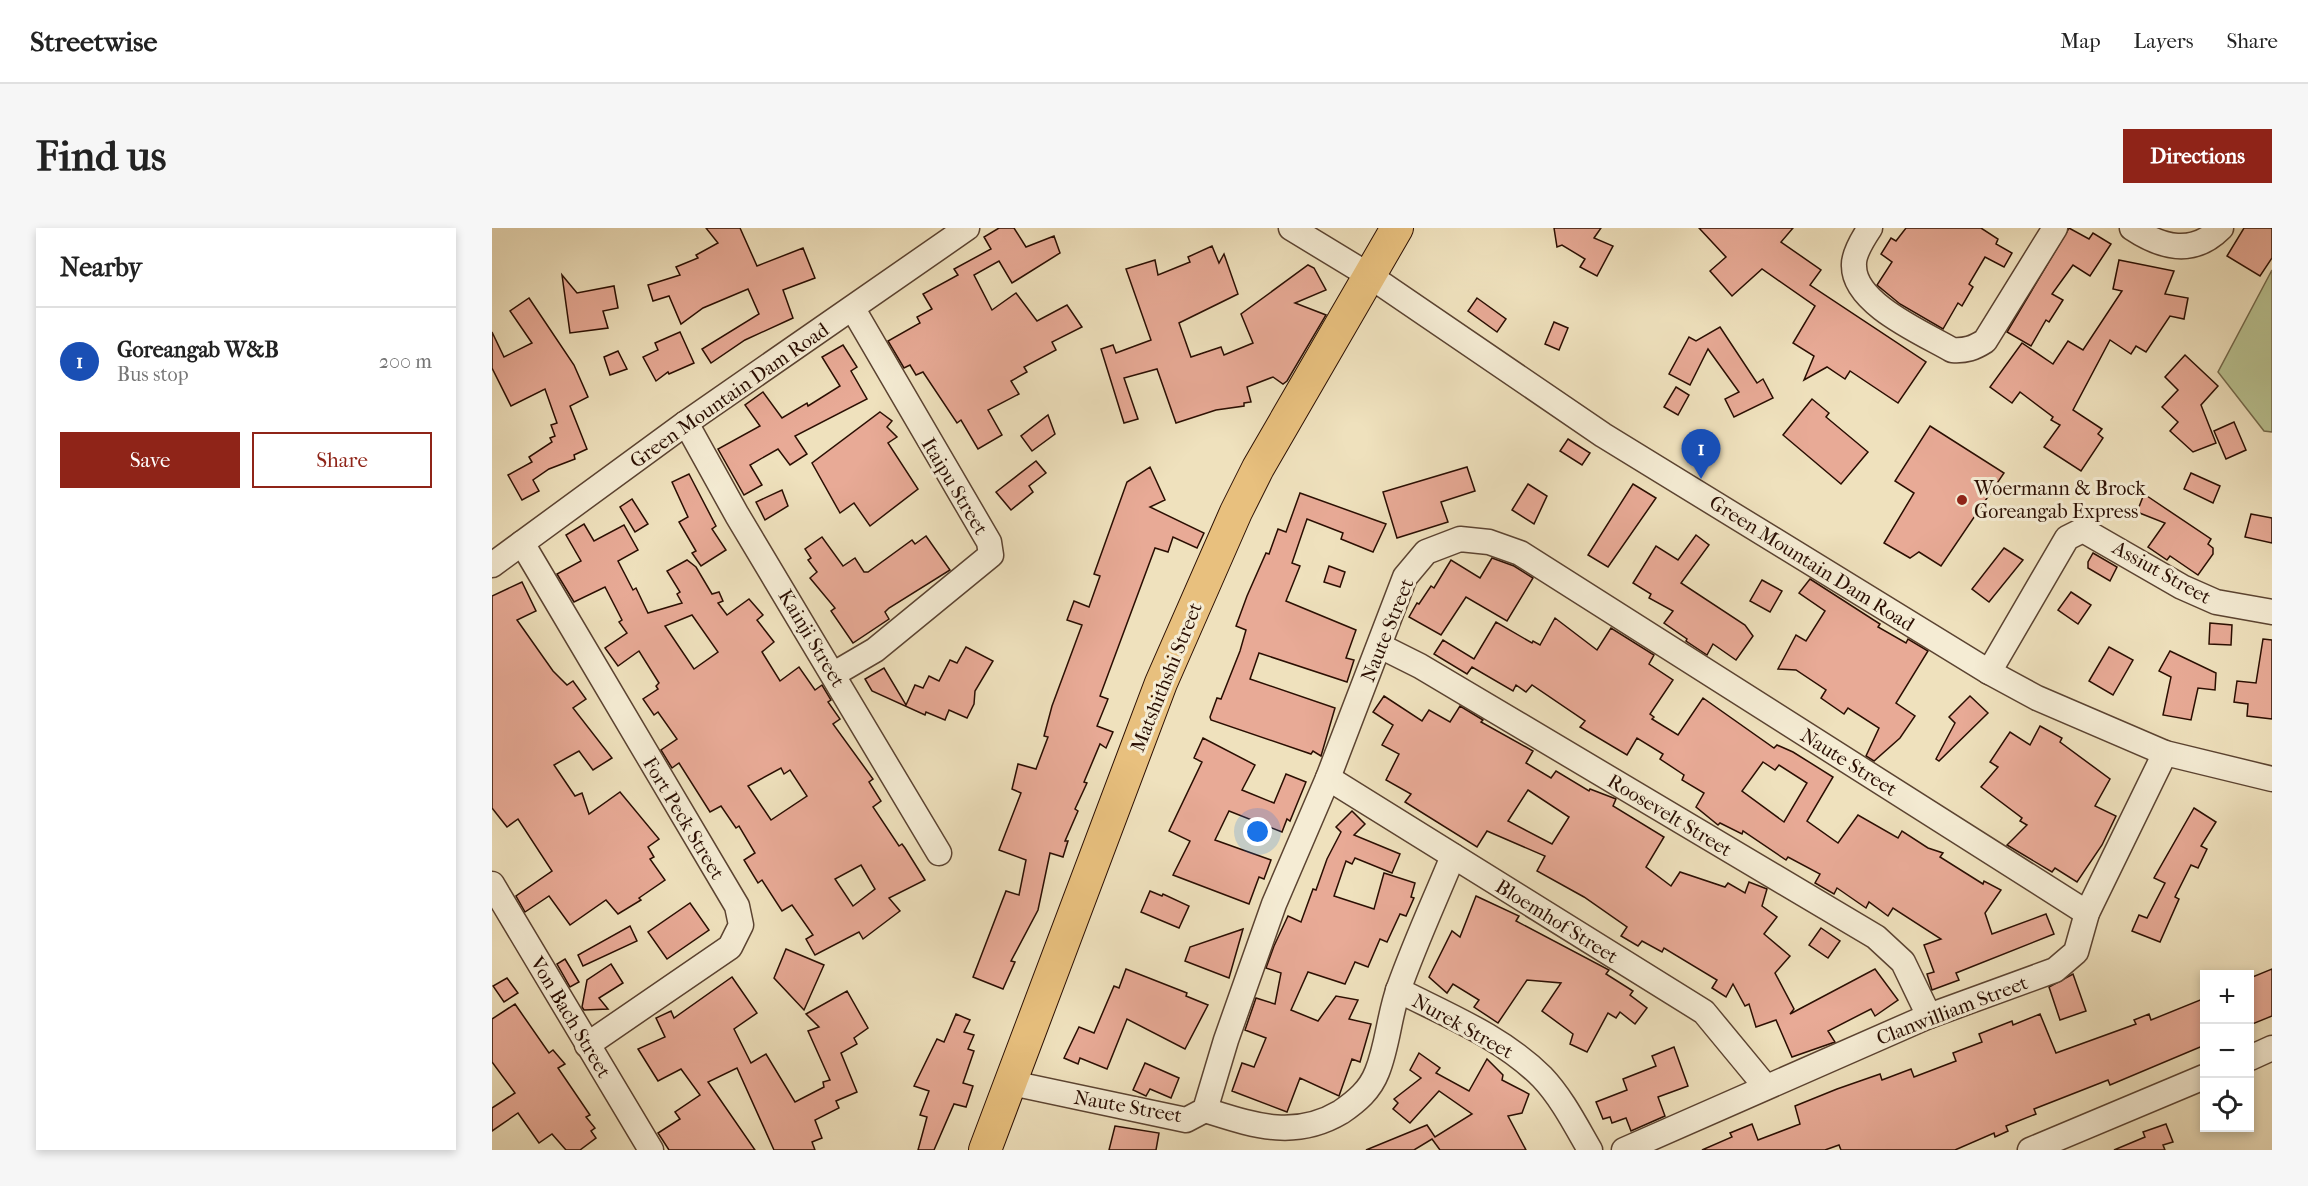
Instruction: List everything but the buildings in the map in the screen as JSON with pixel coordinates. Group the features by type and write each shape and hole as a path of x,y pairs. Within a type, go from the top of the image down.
{"main road":[{"name":"Matshithshi Street","path":"985,1150 1161,682 1236,512 1258,468 1397,228"}],"street":[{"name":"Green Mountain Dam Road","path":"492,565 686,423 967,228"},
{"name":"Green Mountain Dam Road","path":"1291,228 1370,276 1603,435 1989,672 2037,698 2165,753 2272,779"},
{"path":"1870,228 1853,265 1858,286 1883,309 1952,350 1974,349 1985,341 2055,228"},
{"path":"2132,228 2157,243 2176,246 2199,244 2213,237 2222,228"},
{"name":"Itaipu Street","path":"834,674 874,650 991,555 989,542 853,309"},
{"name":"Kainji Street","path":"686,423 737,515 939,853"},
{"name":"Assiut Street","path":"1989,672 2067,538 2083,530 2199,595 2216,602 2272,612"},
{"name":"Naute Street","path":"1011,1083 1185,1120 1205,1110 1226,1040 1274,904 1328,777 1405,577 1426,552 1460,539 1489,542 1520,553 2087,914"},
{"name":"Fort Peck Street","path":"522,543 737,906 741,925 730,947 587,1045"},
{"name":"Roosevelt Street","path":"1380,646 1420,666 1876,937 1904,962 1929,1016"},
{"name":"Clanwilliam Street","path":"1624,1150 1929,1016 2055,970 2076,952 2087,914 2165,753"},
{"name":"Bloemhof Street","path":"1328,777 1704,1012 1766,1087"},
{"name":"Nurek Street","path":"1205,1110 1250,1124 1295,1129 1324,1122 1348,1107 1370,1088 1378,1069 1398,990 1453,856"},
{"name":"Von Bach Street","path":"492,884 651,1150"},
{"name":"Nurek Street","path":"1398,990 1473,1028 1516,1054 1543,1079 1570,1115 1590,1150"},
{"path":"2254,1056 2272,1048"},
{"path":"2030,1150 2203,1078"}],"green space":[{"path":"2272,270 2272,432 2264,431 2218,372"}],"place":[{"name":"Goreangab W&B","path":"1701,479"},
{"name":"Woermann & Brock Goreangab Express","path":"1962,500"}]}
